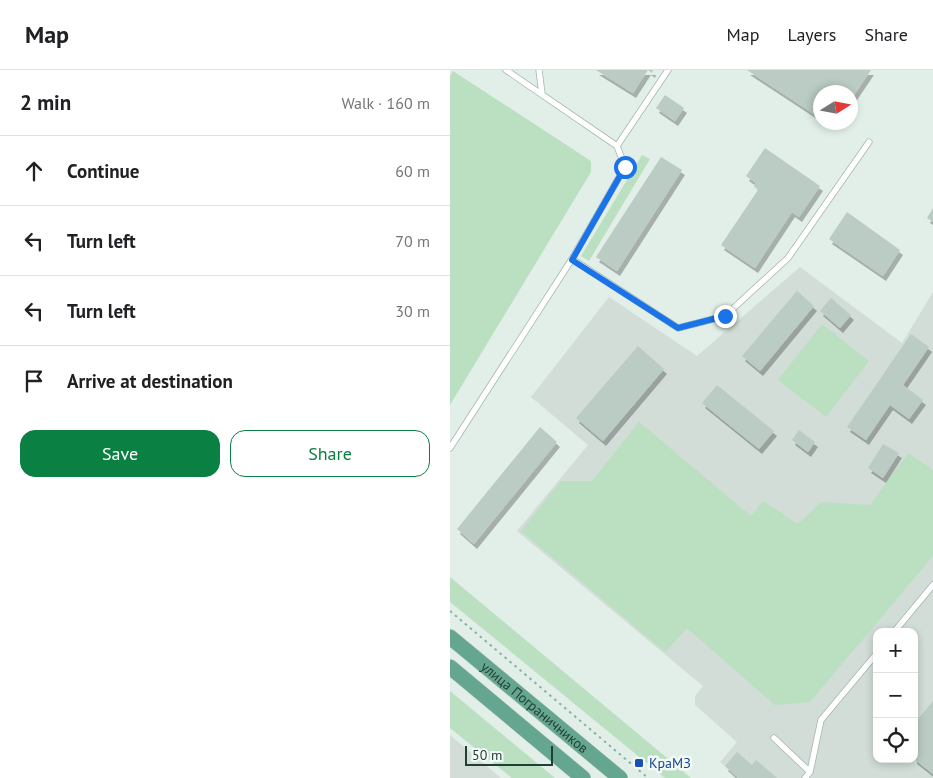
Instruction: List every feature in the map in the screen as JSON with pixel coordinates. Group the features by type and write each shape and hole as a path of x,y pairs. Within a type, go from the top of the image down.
{"main road":[{"name":"улица Пограничников","path":"450,637 620,778"},
{"name":"улица Пограничников","path":"450,667 583,778"}],"lane":[{"path":"450,448 572,260 625,167 617,146 506,70"},
{"path":"539,70 542,94"},
{"path":"617,146 668,70"},
{"path":"572,260 678,328 725,316 788,258 869,142"},
{"path":"897,628 933,585"},
{"path":"805,778 810,772 821,720 873,658"},
{"path":"774,738 810,772"}],"path":[{"path":"450,611 648,778"}],"shaded area":[{"path":"800,267 902,343 933,292 933,778 738,778 720,762 737,742 695,705 695,696 703,686 517,531 588,445 531,397 609,297 697,356"},
{"path":"450,735 501,778 450,778"}],"green space":[{"path":"453,71 591,161 591,172 450,405 450,76"},
{"path":"642,155 650,159 589,261 581,256"},
{"path":"822,324 869,361 826,417 778,380"},
{"path":"639,422 751,516 763,501 798,524 821,502 870,505 908,453 933,470 933,556 810,702 775,705 687,628 665,652 521,531 561,481 592,481"},
{"path":"450,577 691,778 665,778 450,602"},
{"path":"450,691 555,778 512,778 450,728"}],"building":[{"path":"596,70 648,70 633,93"},
{"path":"747,70 871,70 858,89 858,85 813,85 813,113"},
{"path":"665,95 684,108 675,121 656,108"},
{"path":"765,148 820,186 799,217 792,212 755,268 721,245 758,190 754,186 756,183 746,176"},
{"path":"661,157 682,170 617,271 596,257"},
{"path":"933,208 933,222 927,218"},
{"path":"847,212 900,250 883,276 829,239"},
{"path":"797,291 814,306 760,371 742,356"},
{"path":"831,298 851,315 840,328 820,311"},
{"path":"911,334 929,347 903,385 923,400 909,419 890,405 866,440 847,427"},
{"path":"638,346 664,369 603,441 576,418"},
{"path":"717,385 774,431 759,449 702,403"},
{"path":"540,427 557,442 474,544 457,529"},
{"path":"799,430 815,442 808,452 792,440"},
{"path":"883,444 899,453 883,478 868,468"},
{"path":"933,701 933,774 918,762 918,719"},
{"path":"737,752 752,765 756,760 777,778 738,778 725,766"}],"place":[{"name":"КраМЗ","path":"639,763"}],"route":[{"path":"625,167 572,260 678,328 725,316"}]}
